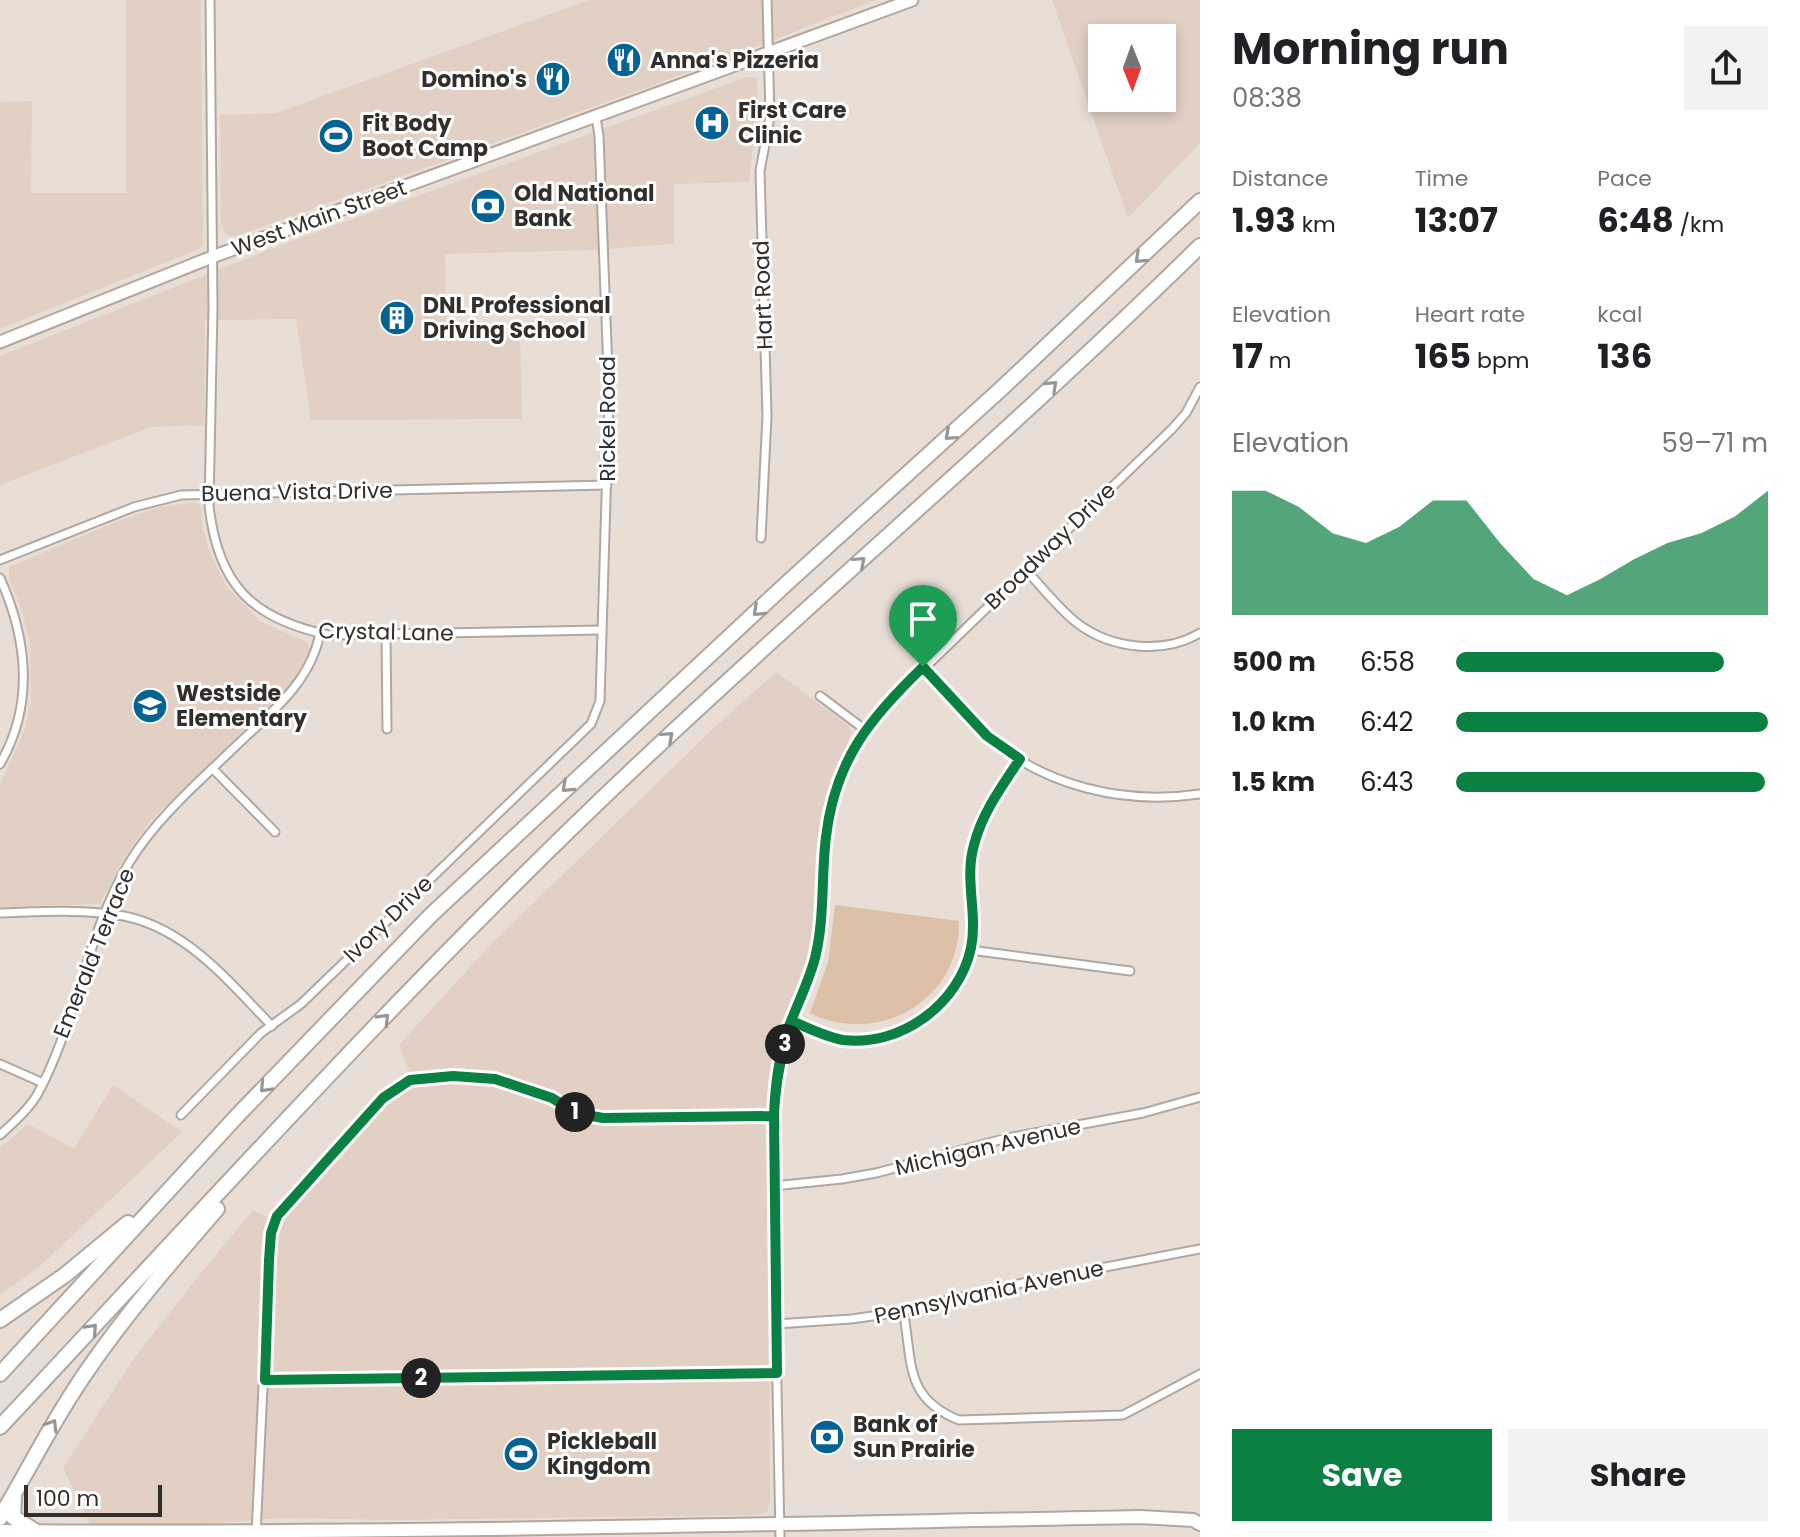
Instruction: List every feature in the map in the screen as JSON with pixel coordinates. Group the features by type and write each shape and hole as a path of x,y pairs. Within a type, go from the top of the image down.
{"highway":[{"path":"0,1374 212,1143 431,915 1199,202"},
{"path":"0,1427 330,1075 507,892 646,757 985,448 1200,246"},
{"path":"0,1518 47,1433 87,1370 149,1289 330,1075"},
{"path":"0,1320 108,1242 212,1143"},
{"path":"15,1493 13,1517 35,1531"}],"main road":[{"name":"West Main Street","path":"0,342 212,257 912,0"},
{"path":"0,1531 433,1534 780,1530 1141,1517 1198,1520"},
{"path":"215,1537 256,1534"}],"street":[{"name":"Crystal Lane","path":"210,0 212,257 209,493 212,533 219,557 231,579 247,598 267,614 287,624 320,633 601,630"},
{"name":"Hart Road","path":"761,538 767,416 760,171 770,117 767,0"},
{"name":"Rickel Road","path":"593,720 600,701 609,397 596,117"},
{"name":"Broadway Drive","path":"780,1530 774,1116 778,1071 819,937 830,815 841,776 864,729 923,667 1172,429 1186,413 1200,387"},
{"name":"Buena Vista Drive","path":"0,560 134,507 161,499 209,493 607,485"},
{"path":"1025,569 1077,623 1114,641 1159,646 1200,633"},
{"path":"0,578 17,620 25,671 18,719 0,764"},
{"name":"Emerald Terrace","path":"0,1135 28,1107 43,1083 106,914 128,864 149,835 301,680 316,655 320,633"},
{"path":"386,634 387,729"},
{"path":"923,667 987,736 1020,759 1061,780 1106,793 1159,798 1200,794"},
{"path":"820,696 864,729"},
{"name":"Ivory Drive","path":"181,1115 261,1033 301,1004 593,720"},
{"path":"792,1021 843,1040 877,1038 910,1027 929,1015 950,994 961,976 970,950 969,873 973,845 989,808 1020,759"},
{"path":"213,769 275,832"},
{"path":"0,913 85,911 142,921 185,943 221,974 272,1026"},
{"path":"970,950 1130,971"},
{"path":"0,1064 43,1083"},
{"path":"256,1534 271,1233 277,1216 383,1098 410,1080 453,1076 495,1079 552,1098 576,1113 603,1118 774,1116"},
{"name":"Michigan Avenue","path":"773,1186 876,1173 1007,1138 1157,1110 1200,1097"},
{"name":"Pennsylvania Avenue","path":"776,1324 851,1319 903,1310 1027,1282 1200,1249"},
{"path":"903,1310 912,1376 917,1389 937,1410 959,1420 1123,1415 1200,1374"},
{"path":"265,1380 777,1373"}],"shaded area":[{"path":"126,0 201,0 203,245 0,329 0,102 32,101 31,193 126,193"},
{"path":"589,0 876,0 722,60 240,235 232,237 225,233 221,223 220,115 276,113"},
{"path":"1052,0 1200,0 1200,143 1128,218 1091,112 1176,112 1176,24 1088,24 1088,103"},
{"path":"747,77 757,80 758,104 749,182 674,184 674,244 594,250 445,254 447,334 520,332 522,419 311,420 296,319 205,320 204,425 151,427 0,485 0,356 284,244"},
{"name":"Westside Elementary","path":"197,502 210,553 226,586 261,622 307,642 309,649 306,657 293,681 274,701 151,820 126,855 100,904 0,907 0,784 25,729 31,700 30,643 9,578 9,567 118,521 156,508"},
{"path":"776,672 849,726 852,732 829,786 823,809 816,849 812,941 785,1018 768,1086 770,1501 767,1512 756,1515 392,1520 284,1518 160,1527 91,1525 63,1468 135,1357 201,1273 253,1210 280,1224 294,1203 373,1116 398,1095 415,1086 399,1045 492,943"},
{"path":"835,905 959,921 956,949 946,973 931,994 911,1009 888,1020 862,1024 836,1022 810,1013 828,962"},
{"path":"113,1085 182,1132 40,1266 0,1295 0,1148 28,1124 74,1149"}],"place":[{"name":"Anna's Pizzeria","path":"624,60"},
{"name":"Domino's","path":"553,79"},
{"name":"First Care Clinic","path":"712,123"},
{"name":"Fit Body Boot Camp","path":"336,136"},
{"name":"Old National Bank","path":"488,206"},
{"name":"DNL Professional Driving School","path":"397,318"},
{"name":"Westside Elementary","path":"150,706"},
{"name":"Bank of Sun Prairie","path":"827,1437"},
{"name":"Pickleball Kingdom","path":"521,1454"}],"route":[{"path":"923,667 864,729 841,776 826,837 819,937 789,1027 778,1071 774,1116 603,1118 576,1113 552,1098 495,1079 453,1076 410,1080 383,1098 277,1216 271,1233 269,1260 265,1380 777,1373 774,1116 775,1095 778,1071 789,1027 792,1021 843,1040 877,1038 919,1022 950,994 961,976 971,947 969,873 973,845 996,795 1020,759 987,736 923,667"}]}
